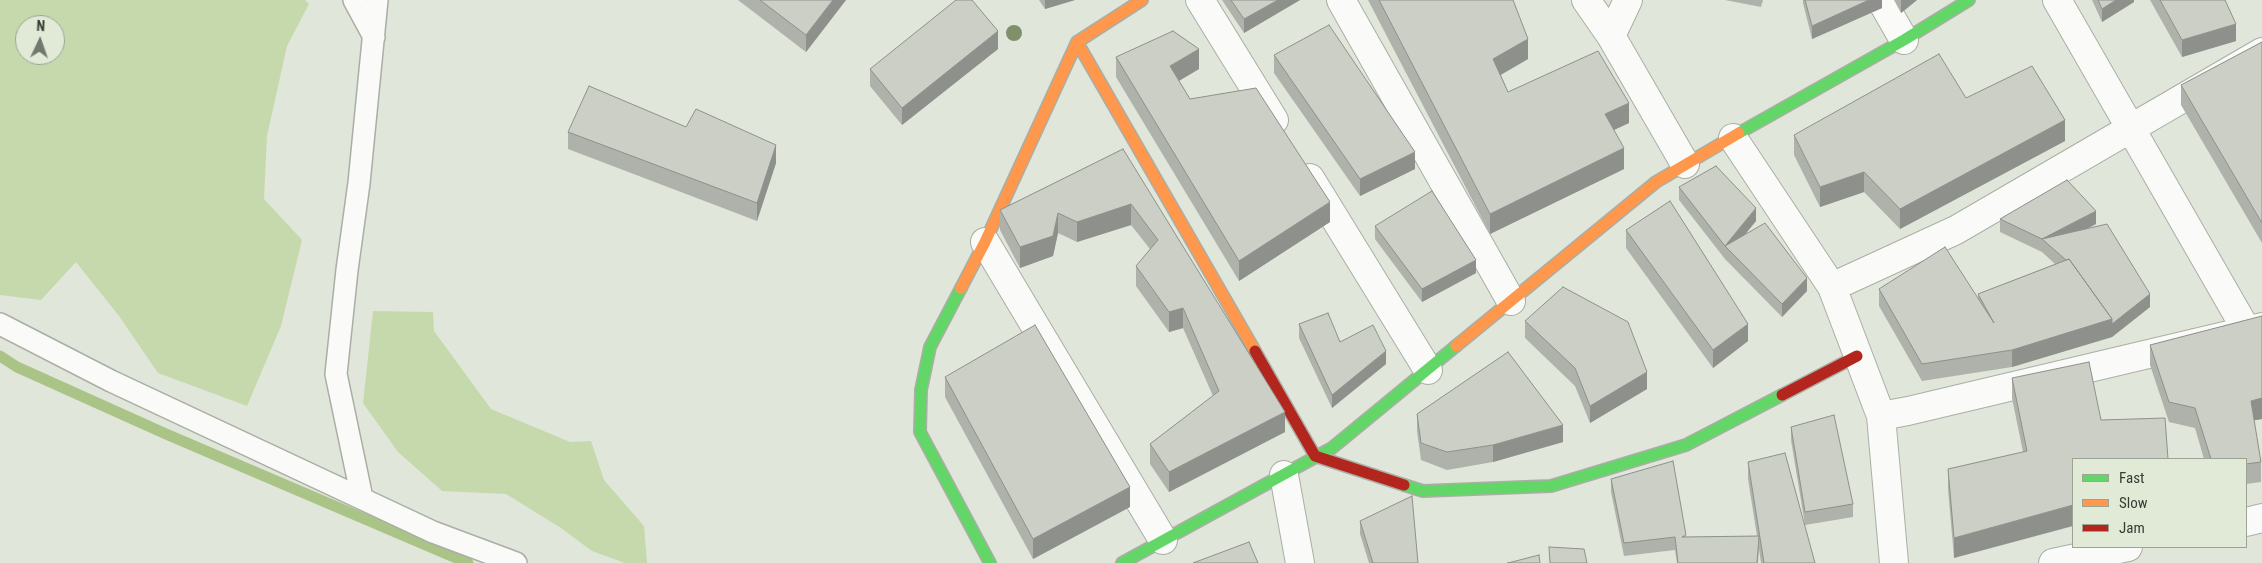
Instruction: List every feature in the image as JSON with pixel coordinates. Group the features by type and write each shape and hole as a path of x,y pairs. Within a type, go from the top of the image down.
{"street":[{"path":"990,563 920,432 921,390 930,347 985,242 1077,42 1142,0"},
{"path":"1200,0 1428,370"},
{"path":"1341,0 1511,301"},
{"path":"1586,0 1611,36 1685,164"},
{"path":"1611,36 1628,0"},
{"path":"1881,0 1904,40"},
{"path":"1122,563 1332,448 1656,182 1904,40 1969,0"},
{"path":"1881,416 2255,329 2131,128 2057,0"},
{"path":"1077,42 1315,456 1423,492 1551,486 1686,445 1856,356"},
{"path":"1832,287 1956,230 2262,52"},
{"path":"1733,138 1832,287 1856,356 1881,416 1894,563"},
{"path":"985,242 1163,540"},
{"path":"1284,474 1300,563"},
{"path":"2247,522 2262,518"},
{"path":"2053,563 2123,548"}],"lane":[{"path":"354,0 374,37"},
{"path":"362,498 336,374 377,0"},
{"path":"0,324 111,381 433,532 516,563"}],"green space":[{"path":"0,0 305,0 309,4 287,46 267,136 264,199 302,240 281,326 247,406 158,373 119,316 76,262 41,300 0,295"},
{"path":"373,311 433,312 434,331 491,409 570,442 591,441 604,480 644,526 647,563 625,563 592,551 561,528 506,494 442,491 398,452 363,403"}],"building":[{"path":"760,0 833,0 806,35"},
{"path":"956,0 972,0 998,31 902,108 870,69"},
{"path":"1231,0 1278,0 1244,19"},
{"path":"1379,0 1513,0 1528,39 1493,59 1508,92 1598,51 1629,103 1605,114 1624,148 1490,214"},
{"path":"1805,0 1869,0 1812,26"},
{"path":"2098,0 2116,0 2102,9"},
{"path":"2160,0 2225,0 2236,24 2182,40"},
{"path":"1329,25 1415,152 1360,179 1274,55"},
{"path":"1173,31 1199,49 1170,66 1190,99 1256,88 1330,202 1239,261 1116,57"},
{"path":"2262,42 2262,223 2181,85"},
{"path":"1939,54 1966,98 2032,66 2065,120 1900,209 1864,172 1820,187 1794,135"},
{"path":"589,86 686,127 696,109 776,145 757,203 568,132"},
{"path":"1123,149 1285,412 1169,472 1150,444 1219,391 1183,308 1169,312 1136,266 1158,240 1131,204 1077,222 1058,213 1053,236 1020,247 1000,210"},
{"path":"1716,166 1756,208 1725,246 1679,187"},
{"path":"2067,180 2096,211 2042,239 2000,219"},
{"path":"1432,191 1476,260 1422,289 1375,226"},
{"path":"1670,201 1748,324 1713,350 1626,230"},
{"path":"1765,223 1807,278 1782,304 1725,246"},
{"path":"2107,224 2150,294 2112,324 2112,319 2069,259 2066,260 2042,239"},
{"path":"1945,247 1994,323 1978,294 2069,259 2112,319 2012,350 1922,364 1879,289"},
{"path":"1563,287 1628,322 1647,372 1590,406 1575,368 1525,321"},
{"path":"1328,313 1340,342 1373,325 1386,351 1332,395 1299,324"},
{"path":"2262,316 2262,398 2251,401 2261,462 2247,464 2247,458 2211,458 2195,408 2169,402 2150,345"},
{"path":"1035,325 1130,487 1033,539 945,377"},
{"path":"1508,352 1563,425 1493,445 1447,452 1421,443 1417,414"},
{"path":"2089,362 2101,420 2165,418 2168,458 2072,458 2072,505 1954,538 1948,469 2027,451 2012,378"},
{"path":"1834,415 1853,504 1805,512 1791,427"},
{"path":"1785,453 1815,563 1764,563 1748,462"},
{"path":"1673,461 1686,535 1682,537 1759,536 1757,563 1678,563 1675,537 1624,543 1611,479"},
{"path":"1412,496 1418,563 1373,563 1360,521"},
{"path":"1249,542 1258,563 1193,563"},
{"path":"1549,547 1584,549 1587,563 1550,563"},
{"path":"1539,555 1540,563 1508,563"}],"waterway":[{"path":"0,356 17,367 166,434 468,563"}],"traffic: fast":[{"path":"1739,133 1904,40 1969,0"},
{"path":"961,288 930,347 921,390 920,432 990,563"},
{"path":"1122,563 1332,448 1456,346"},
{"path":"1404,485 1423,491 1551,486 1686,445 1782,395"}],"traffic: slow":[{"path":"961,288 985,242 1077,42 1142,0"},
{"path":"1077,42 1255,351"},
{"path":"1456,346 1656,182 1739,133"}],"traffic: jam":[{"path":"1255,351 1315,456 1404,485"},
{"path":"1782,395 1857,356"}]}
